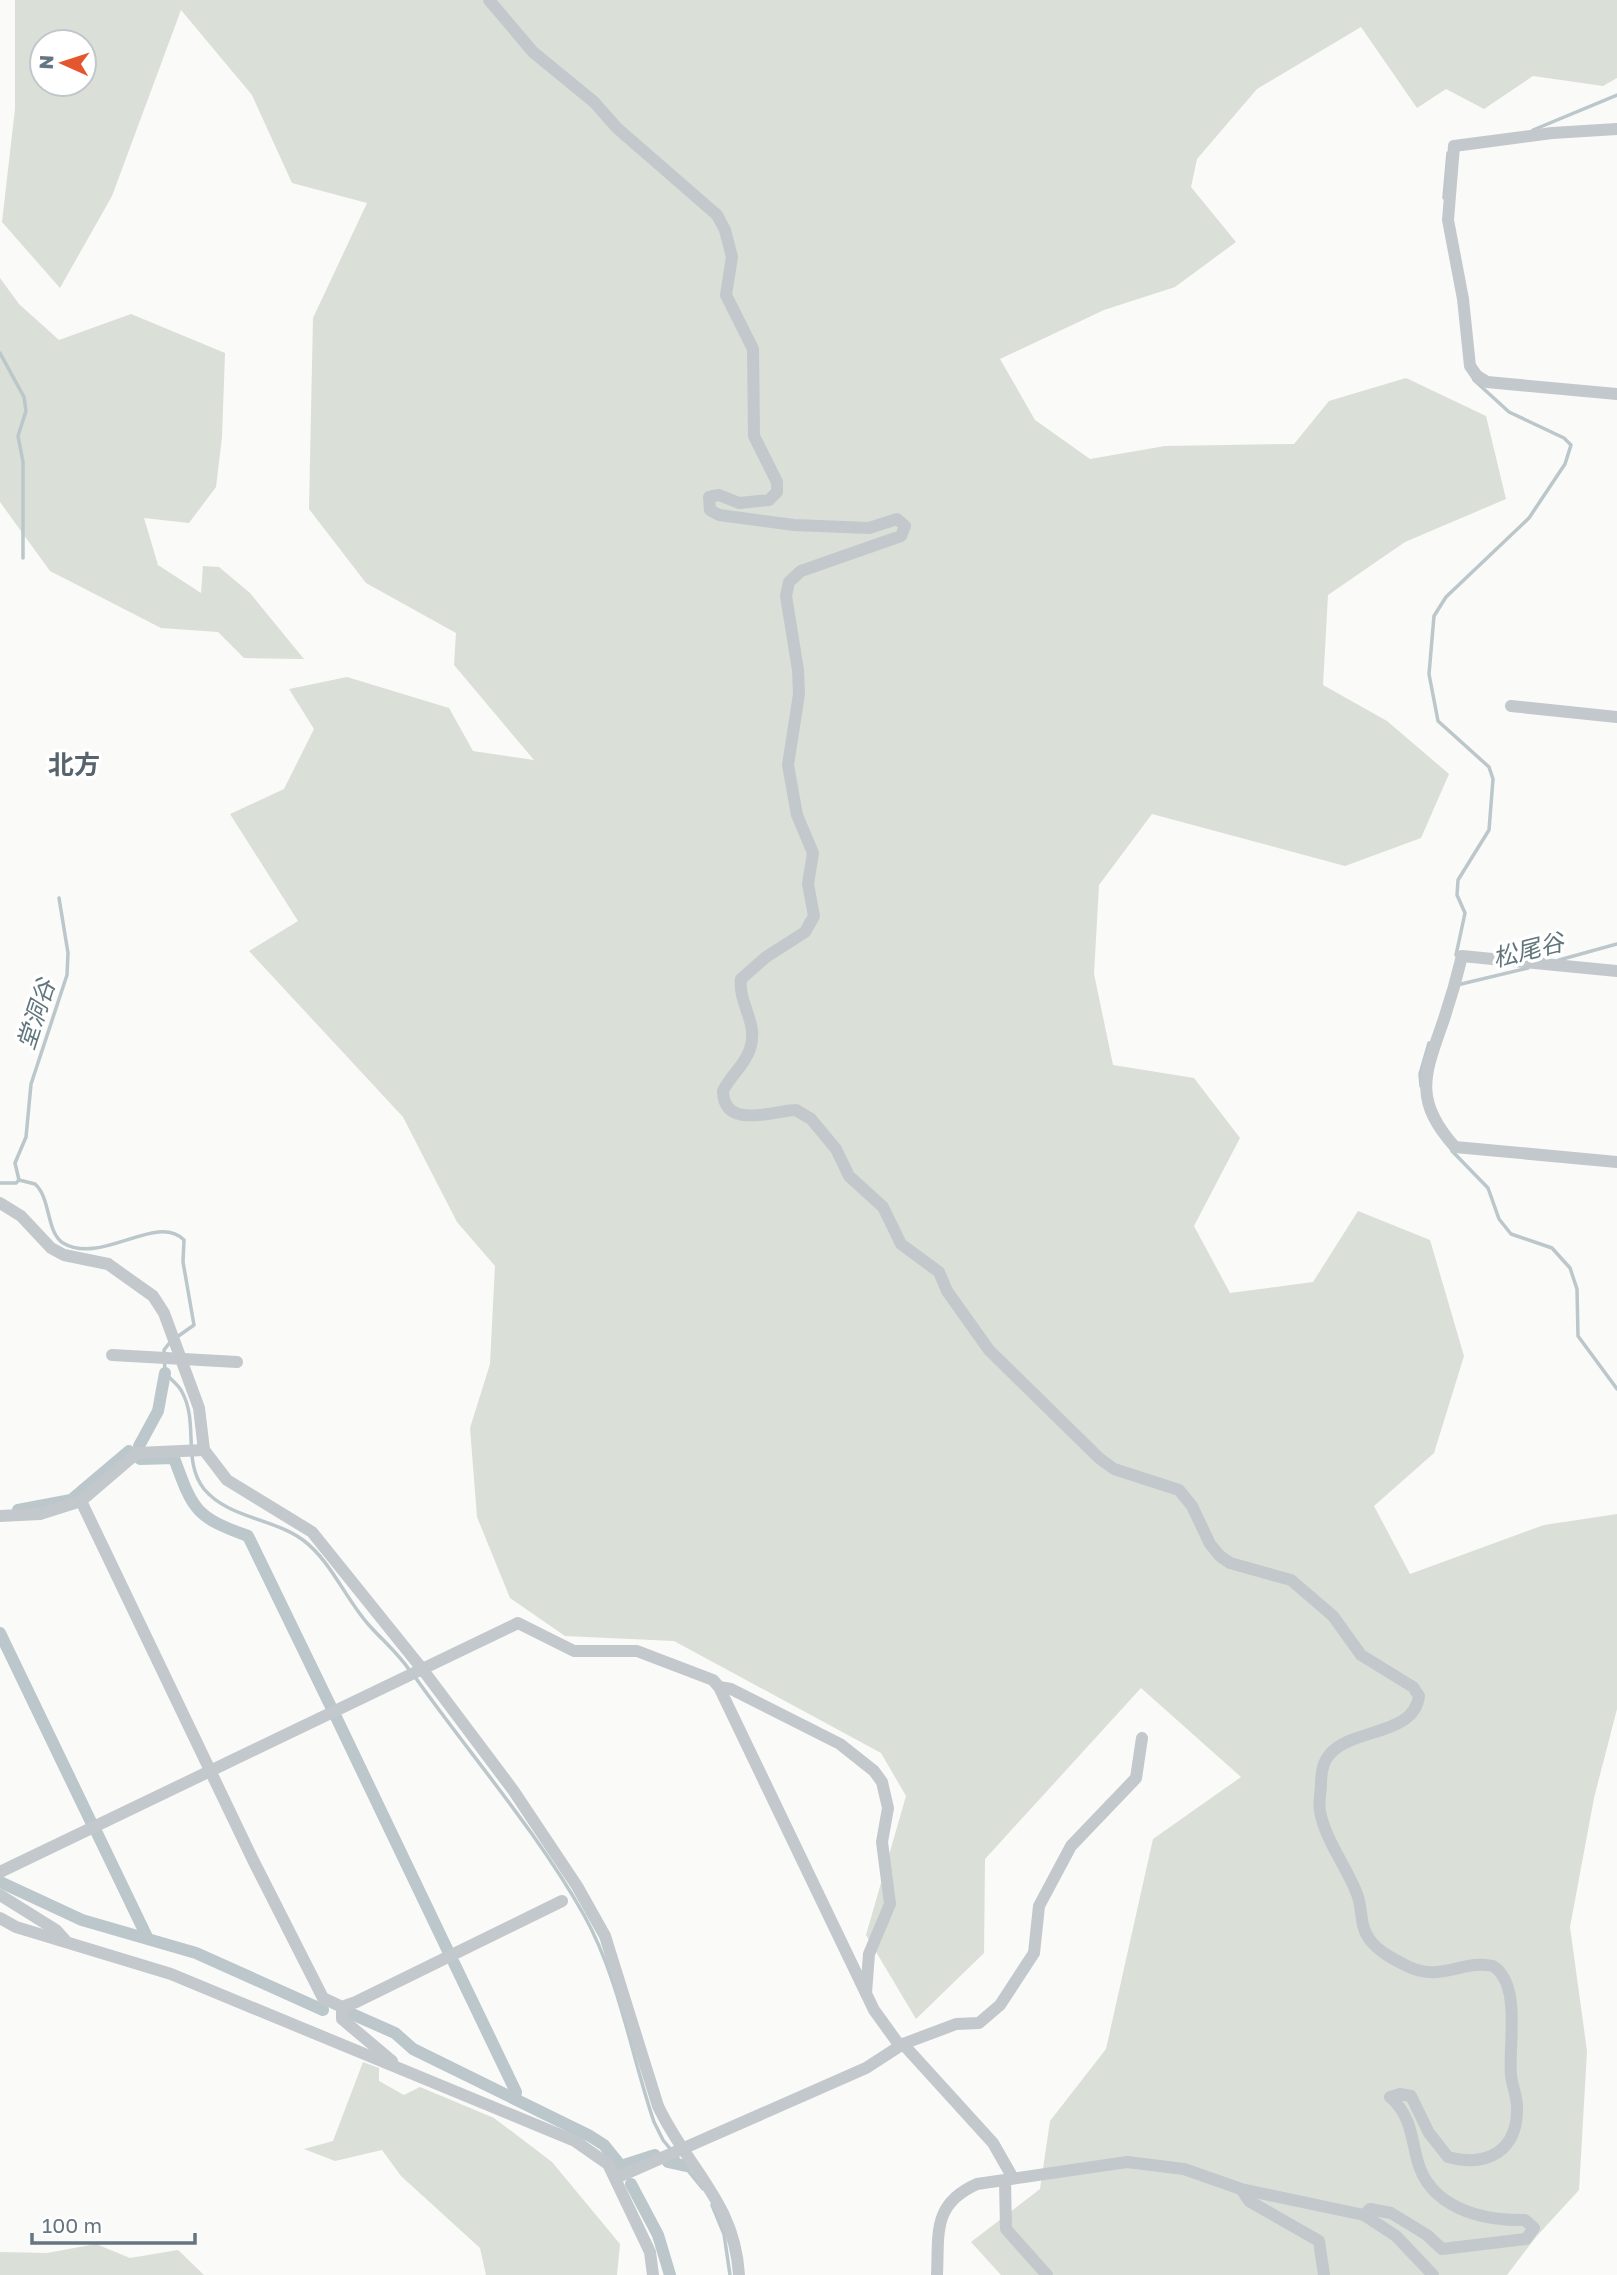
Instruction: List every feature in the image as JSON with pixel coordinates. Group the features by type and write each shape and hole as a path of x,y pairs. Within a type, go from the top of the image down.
{"street":[{"path":"489,0 533,52 594,102 617,128 709,207 725,230 732,257 726,295 753,349 754,436 777,482 777,492 769,500 739,503 719,495 709,497 709,510 719,515 794,525 869,528 897,519 905,526 901,537 801,571 789,582 787,612 799,670 799,694 788,765 797,815 813,853 808,884 814,916 805,932 743,974 741,996 752,1025 752,1038 750,1051 729,1079 723,1098 726,1104 744,1115 767,1117 784,1110 796,1110 811,1119 836,1149 849,1176 884,1207 901,1244 939,1272 952,1299 989,1350 1099,1458 1114,1469 1179,1490 1192,1506 1210,1544 1220,1556 1230,1563 1291,1580 1333,1616 1361,1655 1413,1687 1419,1696 1418,1707 1388,1728 1339,1743 1327,1757 1321,1775 1320,1811 1358,1896 1362,1926 1377,1948 1410,1967 1436,1974 1477,1964 1493,1966 1506,1983 1513,2022 1511,2074 1517,2110 1514,2132 1502,2151 1491,2158 1475,2161 1448,2157 1429,2133 1411,2096 1400,2094 1390,2097 1404,2110 1420,2171 1447,2203 1494,2221 1525,2220 1534,2228 1526,2239 1442,2249 1427,2235 1391,2213 1370,2209 1364,2215"},
{"path":"1617,129 1552,133 1454,146 1448,220 1463,299 1470,366 1477,376 1487,382 1617,394"},
{"path":"1511,706 1617,717"},
{"path":"1617,971 1462,956 1443,1021 1428,1058 1424,1086 1430,1112 1439,1129 1455,1147 1617,1162"},
{"path":"0,1203 21,1216 51,1248 64,1255 108,1264 153,1296 164,1313 199,1408 204,1450 236,1487 312,1532 423,1670 513,1790 589,1906 616,1967 659,2106 670,2132 724,2211 734,2235 739,2275"},
{"path":"112,1355 237,1362"},
{"path":"0,1516 40,1514 81,1501 137,1453 204,1450"},
{"path":"81,1501 317,1992 342,2007"},
{"path":"0,1872 518,1623 574,1651 637,1651 713,1680 719,1687 866,1993 902,2045 993,2143 1009,2180 1006,2229 1047,2275"},
{"path":"719,1687 731,1689 840,1744 874,1771 882,1782 888,1808 881,1842 890,1904 869,1954 866,1993"},
{"path":"616,2178 866,2068 902,2045 956,2024 979,2023 1000,2005 1034,1953 1039,1906 1076,1839 1136,1778 1142,1738"},
{"path":"0,1895 56,1930 66,1942"},
{"path":"342,2007 562,1901"},
{"path":"0,1918 16,1927 171,1973 575,2141 608,2164 650,2252 653,2275"},
{"path":"342,2007 342,2019 380,2048 394,2065"},
{"path":"937,2275 942,2211 960,2192 976,2184 1127,2162 1159,2164 1201,2173 1241,2189 1364,2215 1396,2236 1433,2275"},
{"path":"1241,2189 1249,2201 1319,2241 1324,2275"}],"shaded area":[{"path":"15,0 1617,0 1617,78 1603,86 1533,76 1484,109 1446,89 1417,108 1361,27 1257,89 1197,159 1191,187 1236,242 1175,287 1104,310 1000,359 1035,420 1090,459 1165,446 1294,444 1329,401 1406,378 1486,416 1506,499 1405,542 1328,595 1323,685 1387,721 1449,774 1421,838 1345,866 1152,814 1099,885 1094,974 1113,1065 1194,1078 1240,1138 1194,1226 1230,1293 1313,1282 1358,1211 1430,1240 1464,1356 1434,1453 1374,1506 1410,1574 1544,1525 1617,1514 1617,1709 1594,1798 1570,1927 1587,2051 1579,2190 1536,2237 1507,2275 1001,2275 971,2242 1040,2189 1050,2121 1106,2049 1153,1839 1241,1777 1141,1688 985,1859 984,1953 916,2019 866,1935 906,1796 881,1753 674,1641 565,1636 510,1598 477,1517 470,1428 490,1364 495,1266 457,1222 403,1117 249,951 298,921 230,814 284,789 314,729 289,689 347,677 449,708 473,751 534,760 454,665 456,633 366,583 309,509 313,318 367,203 292,183 252,95 181,10 112,196 60,288 2,222 15,109"},
{"path":"0,278 19,304 59,340 131,314 225,353 222,437 216,487 189,523 144,518 158,565 201,593 203,566 219,567 250,593 304,659 244,658 218,632 161,628 50,571 0,502"},
{"path":"363,2062 379,2068 379,2081 404,2095 420,2087 494,2118 552,2162 620,2244 617,2275 486,2275 480,2248 401,2176 382,2150 335,2161 304,2149 333,2141"},
{"path":"96,2244 130,2258 178,2250 204,2275 0,2275 0,2252 47,2253"}],"waterway":[{"path":"1533,130 1617,95"},
{"path":"1444,198 1448,153"},
{"name":"堂洞谷","path":"0,353 24,397 26,411 18,436 23,462 23,558"},
{"path":"1456,955 1465,913 1457,895 1458,880 1489,830 1493,779 1489,767 1438,721 1429,674 1434,616 1446,597 1529,518 1565,464 1571,445 1564,438 1509,412 1474,380"},
{"name":"堂洞谷","path":"19,1180 15,1163 26,1137 31,1084 67,975 68,953 59,898"},
{"name":"松尾谷","path":"1559,960 1617,944"},
{"name":"松尾谷","path":"1457,985 1528,968"},
{"path":"1421,1086 1420,1074 1429,1043"},
{"path":"1452,1151 1488,1188 1499,1219 1511,1234 1552,1248 1570,1268 1577,1289 1578,1336 1617,1389"},
{"path":"0,1183 16,1183 19,1180 35,1184 44,1198 58,1238 63,1243 78,1248 111,1245 159,1232 173,1233 184,1240 183,1262 194,1325 177,1337"},
{"path":"171,1341 164,1350 165,1373 181,1389 187,1404 194,1466 204,1489 225,1506 303,1540 322,1558 360,1614 410,1671"},
{"path":"139,1446 158,1411 165,1373"},
{"path":"18,1510 71,1500 129,1451"},
{"path":"140,1459 174,1458 186,1489 198,1509 217,1523 248,1536 331,1707"},
{"path":"0,1633 91,1822"},
{"path":"415,1677 524,1823 584,1915 615,1990 654,2122 663,2140 703,2189"},
{"path":"336,1717 448,1951"},
{"path":"96,1831 147,1937"},
{"path":"0,1882 82,1920 196,1953 323,2010"},
{"path":"454,1963 516,2092 515,2097"},
{"path":"352,2014 395,2033 413,2049 590,2136 604,2145 621,2166 655,2155"},
{"path":"668,2162 686,2166"},
{"path":"631,2184 658,2235 670,2275"},
{"path":"712,2205 724,2234 730,2275"}],"district":[{"name":"北方","path":"74,764"}]}
